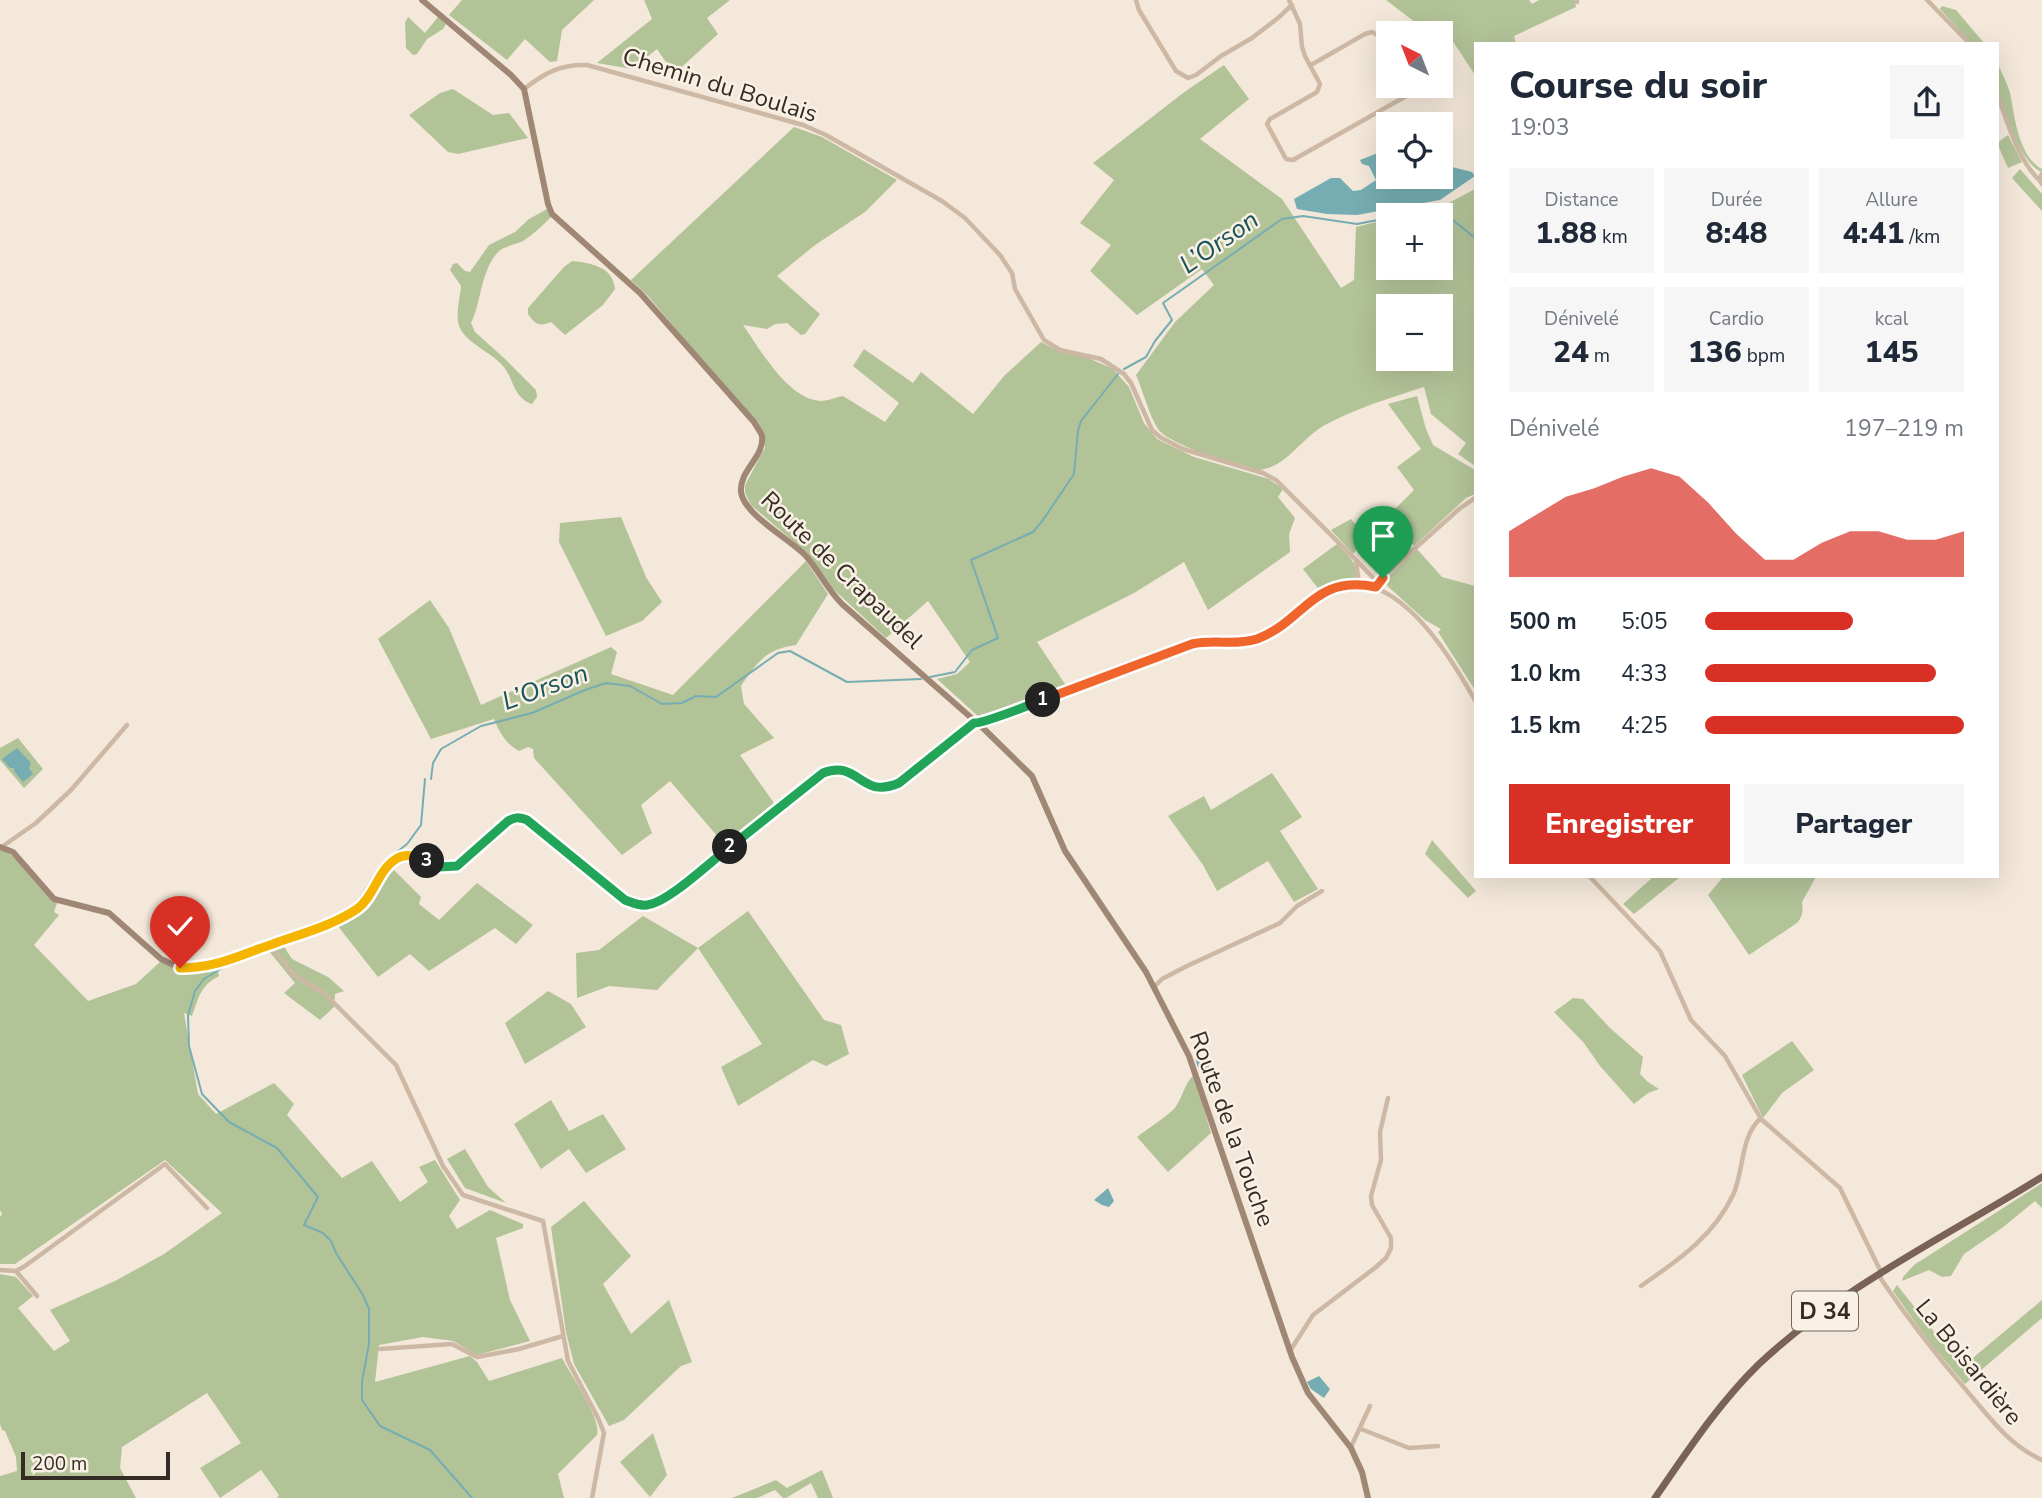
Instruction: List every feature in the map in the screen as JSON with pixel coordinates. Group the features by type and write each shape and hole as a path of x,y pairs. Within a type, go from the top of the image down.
{"main road":[{"name":"D 34","path":"1655,1498 1711,1418 1759,1365 1816,1317 2042,1177"}],"street":[{"path":"422,0 524,89"},
{"path":"1136,0 1139,10 1176,71 1188,78 1278,19 1290,2"},
{"path":"1927,0 1968,42"},
{"path":"1290,2 1300,24 1302,47 1320,84 1319,89 1270,119 1267,124 1282,154 1293,160 1401,98"},
{"path":"1311,65 1365,34 1372,32 1376,34"},
{"name":"Chemin du Boulais","path":"524,89 549,71 570,65 587,65 803,125 826,135 942,201 965,218 1000,255 1012,272 1016,289 1044,340 1059,350 1101,359 1116,368 1131,383 1152,430 1160,437 1183,449 1264,473 1276,480 1356,560"},
{"name":"Route de Crapaudel","path":"524,89 552,214 640,293 754,422 762,436 760,448 743,476 741,486 744,503 807,557 829,591 842,604 977,723"},
{"path":"1999,99 2016,143 2031,170 2041,178"},
{"path":"127,725 71,790 36,823 2,846 22,860 54,899 109,913 161,959 180,968 202,968 227,962 308,932 358,908 397,858 409,855 439,867 457,866 515,817 527,820 625,900 644,906 671,895 823,773 842,769 878,789 890,786 899,783 974,723 1182,647 1202,642 1241,642 1258,638 1271,632 1326,590 1341,585 1376,585 1459,509 1474,499"},
{"path":"1356,560 1359,584"},
{"path":"1356,560 1376,585 1426,626 1474,698"},
{"name":"Route de la Touche","path":"977,723 1032,776 1065,850 1154,987 1189,1056 1290,1351 1308,1393 1351,1448 1362,1472 1368,1498"},
{"path":"1591,878 1660,951 1690,1020 1725,1056 1760,1119 1749,1138 1734,1192 1713,1228 1690,1250 1641,1286"},
{"path":"1154,987 1162,979 1187,965 1280,923 1297,906 1322,891"},
{"path":"270,945 295,976 330,998 396,1065 443,1166 463,1195 543,1221 568,1362 604,1433 592,1498"},
{"path":"1290,1351 1314,1315 1376,1267 1386,1258 1391,1248 1391,1238 1372,1205 1371,1196 1381,1160 1380,1132 1388,1098"},
{"name":"La Boisardière","path":"1760,1119 1840,1188 1852,1208 1880,1275 1931,1349 2006,1436 2025,1452 2042,1460"},
{"path":"0,1270 16,1271 165,1164 206,1208"},
{"path":"16,1271 37,1296"},
{"path":"380,1349 452,1344 477,1357 519,1349 563,1336"},
{"path":"1351,1448 1370,1406"},
{"path":"1361,1429 1409,1448 1438,1446"}],"green space":[{"path":"462,0 594,0 562,30 557,61 550,62 525,39 507,60 449,15"},
{"path":"644,0 730,0 707,18 718,34 674,74 657,49 632,69 597,63 652,19"},
{"path":"1386,0 1529,0 1532,4 1539,0 1575,0 1576,7 1514,36 1516,42 1474,42 1474,73 1453,42 1453,21 1413,21"},
{"path":"1942,6 1956,10 1983,42 1970,42 1940,9"},
{"path":"408,17 425,33 438,17 446,24 413,55 406,48 405,23"},
{"path":"1224,65 1249,99 1200,139 1282,199 1341,288 1354,280 1356,227 1376,222 1376,280 1453,280 1453,203 1449,203 1474,190 1474,465 1458,454 1466,443 1431,414 1424,387 1373,404 1325,425 1279,463 1260,470 1206,455 1164,435 1152,417 1136,375 1175,322 1214,285 1202,269 1137,315 1090,271 1111,245 1080,223 1114,180 1093,163 1183,93"},
{"path":"1999,66 2010,93 2023,146 2042,172 2035,168 2021,149 2001,99"},
{"path":"453,89 493,115 509,113 528,138 458,154 448,152 409,115 440,93"},
{"path":"794,127 822,137 897,180 865,212 815,245 777,276 820,314 805,334 801,335 787,323 775,324 767,329 743,325 786,383 797,392 821,401 843,396 885,422 899,403 853,366 864,349 913,383 921,372 973,414 1004,376 1041,342 1058,351 1084,356 1113,369 1129,387 1144,423 1157,439 1194,457 1269,479 1283,489 1278,497 1295,518 1289,534 1290,552 1208,610 1184,562 1134,593 1037,642 1067,687 979,717 937,679 957,674 970,662 928,601 886,638 831,587 808,554 751,505 745,493 745,485 765,448 763,433 648,296 631,280"},
{"path":"2008,135 2022,162 2008,168 1999,142"},
{"path":"2020,169 2042,194 2042,211 2012,178"},
{"path":"547,209 552,216 542,226 523,241 500,250 492,260 484,277 471,323 475,332 536,390 537,397 532,404 517,393 503,366 461,330 458,315 461,286 450,270 453,264 457,263 470,272 489,245 515,232 529,219"},
{"path":"572,261 600,267 610,275 615,289 603,305 565,335 551,322 535,322 528,314 528,308"},
{"path":"1417,396 1433,445 1474,469 1474,494 1466,498 1414,546 1394,523 1396,521 1393,511 1414,490 1397,467 1421,449 1388,404"},
{"path":"621,517 646,577 662,602 642,621 606,636 559,542 560,523"},
{"path":"1351,519 1367,537 1353,554 1331,530"},
{"path":"1337,544 1355,565 1356,582 1328,586 1320,591 1303,569"},
{"path":"1417,549 1442,577 1474,586 1474,688 1438,632 1441,629 1425,620 1383,582"},
{"path":"806,561 828,594 796,645 777,650 763,658 741,686 744,704 774,738 740,755 774,803 724,844 670,781 641,805 652,833 622,855 534,758 533,749 528,747 519,751 511,745 498,729 494,719 431,739 378,639 430,600 449,628 481,705 611,647 617,652 611,674 673,695"},
{"path":"18,738 43,769 24,788 0,760 0,748"},
{"path":"1272,773 1302,817 1280,831 1318,889 1294,902 1268,861 1217,891 1203,865 1168,816 1204,796 1211,810"},
{"path":"1432,840 1476,891 1468,898 1425,854"},
{"path":"0,850 17,859 57,903 54,912 59,915 34,945 88,1001 136,984 161,961 184,972 198,974 217,969 219,976 204,988 192,1016 184,1013 198,1094 216,1114 274,1083 294,1104 287,1115 342,1178 372,1161 400,1202 428,1182 419,1167 435,1160 460,1200 449,1216 457,1229 490,1210 523,1224 523,1228 496,1238 510,1300 530,1341 477,1355 453,1341 423,1337 379,1345 375,1382 470,1356 489,1381 562,1358 595,1418 597,1428 597,1435 558,1474 564,1498 277,1498 279,1495 261,1470 220,1498 200,1468 241,1443 207,1393 122,1447 120,1468 136,1498 0,1498 0,1476 17,1471 16,1457 0,1424 0,1274 16,1277 33,1296 18,1308 54,1351 70,1341 50,1310 115,1281 164,1254 222,1213 165,1160 15,1264 0,1264"},
{"path":"392,868 421,897 419,904 439,920 477,883 533,925 516,944 495,928 429,971 410,954 378,977 337,925 366,907"},
{"path":"1652,878 1679,878 1634,914 1623,904"},
{"path":"1722,878 1815,878 1802,902 1802,913 1797,923 1749,955 1708,895"},
{"path":"748,911 824,1020 841,1025 849,1054 826,1066 813,1060 738,1106 721,1067 762,1044 698,948"},
{"path":"643,916 698,948 657,990 609,986 577,998 576,953 599,950"},
{"path":"283,945 292,959 328,977 344,991 335,994 334,1007 320,1020 284,993 295,983 268,950"},
{"path":"548,991 571,1004 586,1027 525,1064 505,1023"},
{"path":"1573,998 1583,999 1643,1057 1640,1074 1659,1089 1648,1093 1634,1104 1600,1066 1584,1043 1554,1012"},
{"path":"1792,1041 1814,1070 1782,1093 1763,1118 1742,1075"},
{"path":"1194,1075 1211,1133 1168,1172 1137,1137 1174,1109"},
{"path":"551,1100 569,1131 603,1114 626,1149 586,1173 569,1149 541,1169 514,1124"},
{"path":"465,1149 488,1187 506,1203 465,1188 447,1159"},
{"path":"2042,1183 2042,1208 2035,1201 1964,1254 1951,1276 1942,1277 1929,1270 1902,1281 1914,1265"},
{"path":"584,1201 631,1256 603,1284 631,1334 669,1300 692,1362 681,1366 624,1420 609,1426 574,1364 566,1332 551,1227"},
{"path":"1897,1285 1962,1367 2042,1300 2042,1318 1965,1384 1929,1342 1893,1291"},
{"path":"653,1433 667,1475 650,1497 620,1462"},
{"path":"822,1470 833,1498 818,1498 811,1483 786,1498 775,1490 757,1498 732,1498 776,1480 787,1488"}],"water":[{"path":"1376,154 1376,180 1369,166 1362,164 1360,160"},
{"path":"1453,167 1474,175 1440,200 1423,203 1376,203 1376,212 1357,215 1297,209 1294,199 1331,178 1340,178 1353,191 1361,190 1376,180 1376,189 1453,189"},
{"path":"17,748 31,763 29,768 33,774 23,782 14,768 10,768 2,759"},
{"path":"1195,1057 1205,1057 1212,1071 1209,1077 1201,1072 1198,1066"},
{"path":"1108,1188 1114,1201 1109,1207 1094,1200"},
{"path":"1319,1376 1330,1389 1324,1398 1311,1389 1307,1382"}],"waterway":[{"name":"L’Orson","path":"1124,369 1146,357 1172,320 1163,303 1282,219 1303,216 1357,224 1376,220"},
{"name":"L’Orson","path":"1453,220 1474,237"},
{"name":"L’Orson","path":"930,677 955,672 972,650 998,638 971,560 1033,532 1043,520 1074,474 1081,421 1118,374"},
{"name":"L’Orson","path":"431,779 433,763 441,749 481,726 532,713 606,683 630,686 662,704 682,703 696,696 716,697 778,653 790,651 847,682 921,679"},
{"name":"L’Orson","path":"340,913 356,904 382,864 407,844 421,825 425,779"},
{"name":"L’Orson","path":"227,959 226,956 329,918"},
{"name":"L’Orson","path":"229,964 204,979 195,991 188,1015 189,1046 202,1094 229,1122 277,1148 318,1197 304,1225 323,1233 331,1241 369,1309 369,1344 362,1381 362,1400 380,1426 430,1450 472,1498"}],"route":[{"path":"180,968 202,968 224,963 342,917 358,908 397,858 409,855 439,867 457,866 515,817 527,820 625,900 644,906 653,904 671,895 823,773 836,769 849,771 878,789 899,783 974,723 980,724 992,717 1182,647 1202,642 1232,643 1258,638 1271,632 1326,590 1341,585 1376,587 1383,578"}]}
